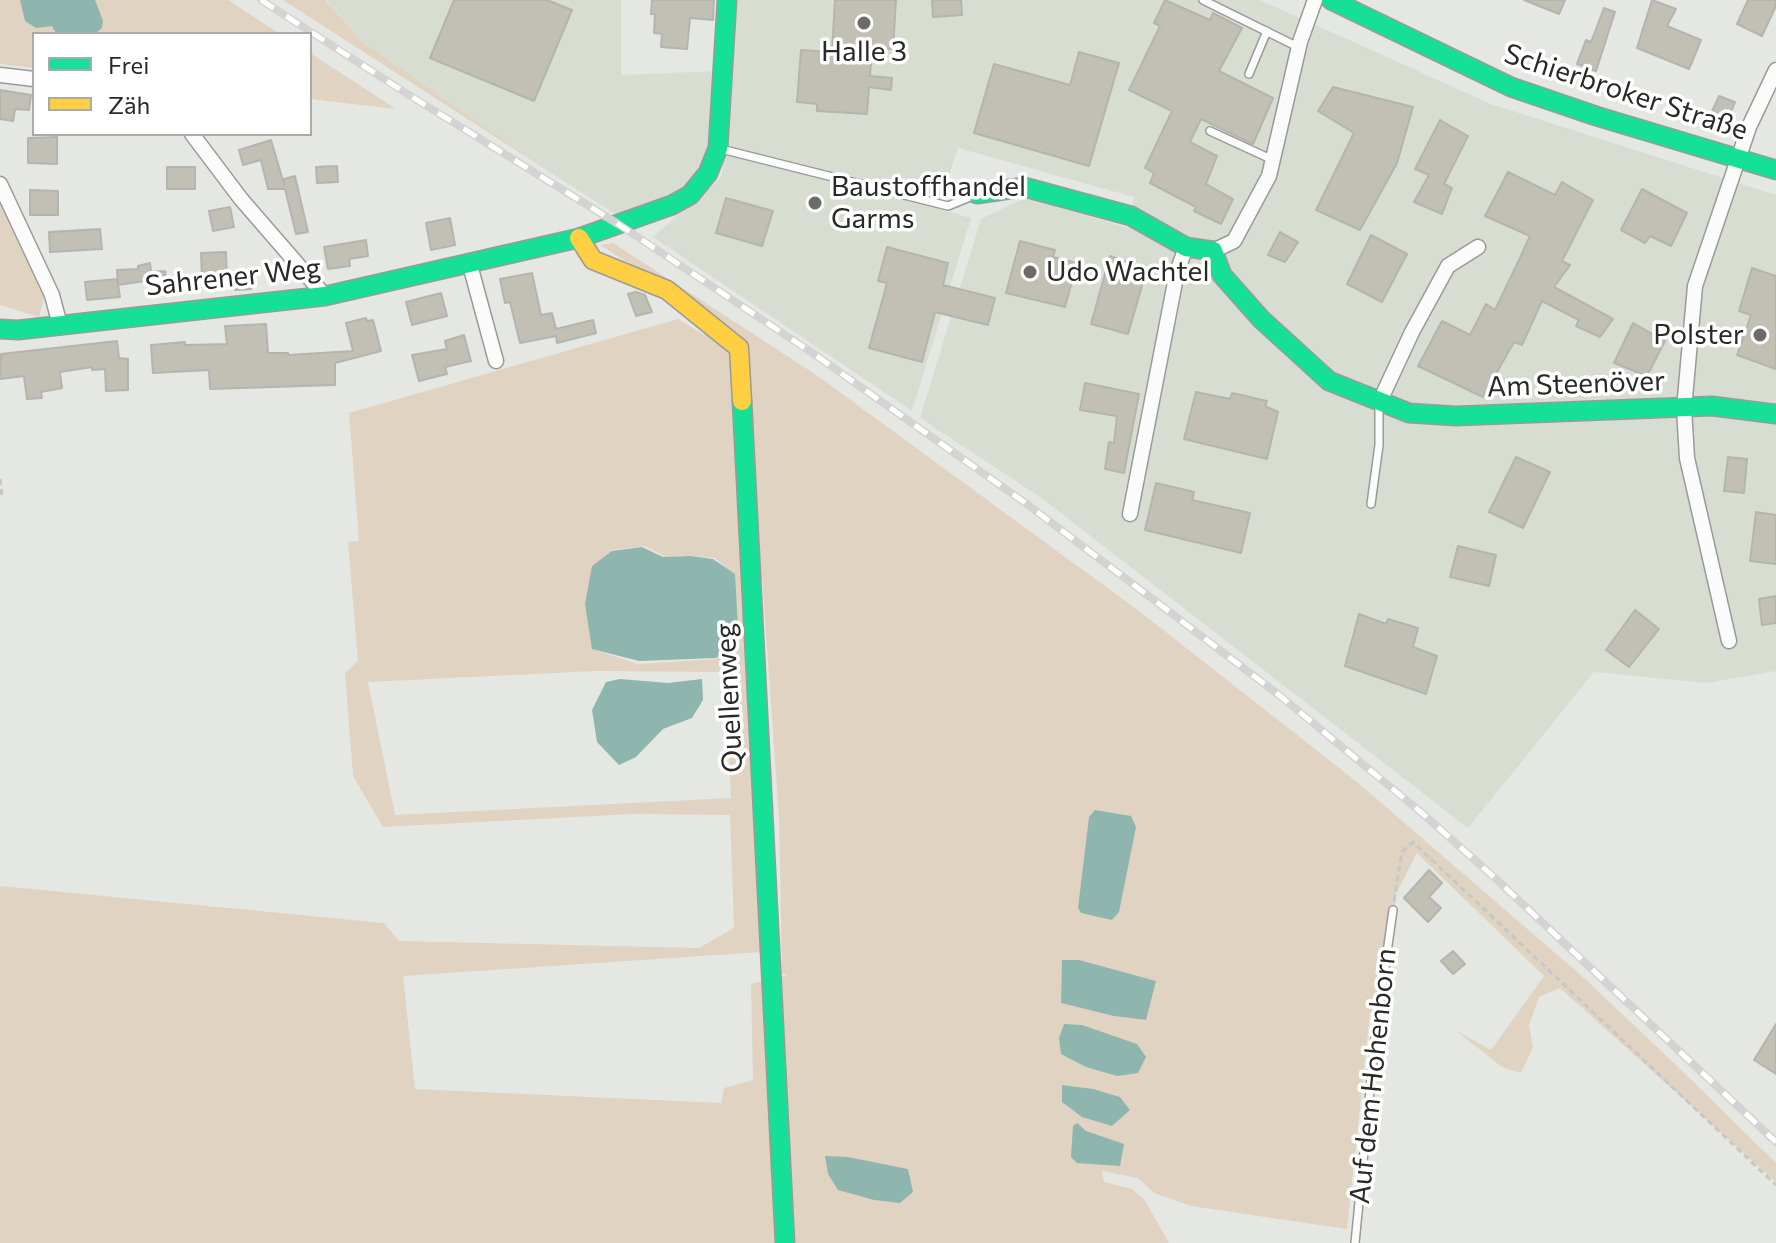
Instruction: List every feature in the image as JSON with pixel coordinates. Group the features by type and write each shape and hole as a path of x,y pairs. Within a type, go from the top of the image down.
{"street":[{"name":"Sahrener Weg","path":"0,329 18,330 325,296 579,238 672,205 690,195 708,173 718,148 727,0"},
{"path":"977,194 1024,187 1131,216 1186,247 1213,251 1234,241 1269,176 1299,47 1315,0"},
{"name":"Schierbroker Straße","path":"1331,0 1511,87 1776,170"},
{"path":"1729,641 1687,458 1684,409 1695,286 1749,127 1776,70"},
{"path":"0,75 32,79"},
{"path":"194,136 241,199 325,296"},
{"path":"0,184 52,295 60,325"},
{"name":"Quellenweg","path":"579,238 593,260 667,290 739,348 785,1243"},
{"path":"1130,514 1177,272 1186,247"},
{"path":"1379,403 1412,332 1448,266 1478,247"},
{"name":"Am Steenöver","path":"1213,251 1222,275 1272,330 1329,381 1409,413 1456,416 1712,406 1776,414"},
{"path":"470,265 496,361"}],"lane":[{"path":"1203,0 1299,47"},
{"path":"1249,74 1267,31"},
{"path":"1210,131 1273,160"},
{"path":"718,148 948,206 977,194"},
{"path":"1371,504 1379,445 1379,403"},
{"name":"Auf dem Hohenborn","path":"1355,1243 1376,1030 1393,910"}],"path":[{"path":"0,479 2,496"},
{"path":"1393,910 1402,852 1413,842 1776,1185"}],"shaded area":[{"path":"0,0 228,0 277,32 32,32 32,68 0,64"},
{"path":"283,0 325,0 364,43 556,176"},
{"path":"326,0 621,0 621,75 719,71 709,163 685,192 620,217 364,43"},
{"path":"737,0 1260,0 1491,104 1776,195 1776,671 1706,683 1594,672 1468,828 1040,497 920,418 981,219 1025,198 1129,228 1134,197 958,148 938,209 971,218 912,411 653,237 722,176"},
{"path":"312,54 396,109 312,99"},
{"path":"0,204 44,298 39,317 0,305"},
{"path":"613,243 815,374 1139,611 1357,782 1583,977 1677,1066 1776,1163 1776,1182 1560,988 1539,997 1529,1025 1533,1047 1521,1073 1502,1067 1455,1030 1491,1050 1544,976 1417,853 1396,894 1388,1011 1370,1012 1347,1229 1191,1206 1154,1193 1138,1178 1102,1171 1104,1182 1132,1189 1144,1199 1169,1243 0,1243 0,886 384,923 399,941 699,948 734,928 730,815 633,814 383,827 353,776 345,673 358,661 348,542 359,541 349,413 678,319 704,335 708,313 600,245","holes":["645,546 666,557 715,558 734,575 739,644 716,659 637,664 593,649 592,568 613,550","762,576 779,817 782,974 788,975 751,984 753,1080 724,1088 721,1103 415,1089 403,976 761,952 774,807 752,669","595,671 726,672 731,798 395,815 368,682"]}],"water":[{"path":"20,0 95,0 103,21 102,28 97,32 55,32 52,26 36,28 25,21"},
{"path":"642,547 663,557 713,559 735,574 739,645 716,658 639,661 592,649 585,604 592,566 612,551"},
{"path":"620,679 668,683 702,679 703,700 692,718 663,729 636,757 619,765 597,742 592,710 606,682"},
{"path":"1095,810 1131,816 1136,827 1119,912 1112,920 1081,913 1078,908 1089,817"},
{"path":"1062,960 1079,960 1156,981 1146,1020 1061,1003"},
{"path":"1064,1024 1082,1025 1137,1044 1146,1057 1138,1073 1117,1076 1086,1067 1061,1054 1059,1038"},
{"path":"1062,1085 1120,1097 1130,1110 1112,1126 1082,1117 1062,1102"},
{"path":"1077,1123 1086,1131 1124,1144 1120,1166 1077,1163 1071,1157 1073,1126"},
{"path":"825,1156 848,1157 908,1169 913,1192 900,1203 838,1190 828,1174"}],"building":[{"path":"454,0 547,0 572,10 534,101 430,58"},
{"path":"652,0 714,0 713,20 690,18 687,49 661,47 662,34 654,33"},
{"path":"835,0 896,0 893,49 872,48 870,76 892,78 891,90 869,87 867,114 817,111 817,104 797,102 801,50 832,52"},
{"path":"932,0 961,0 962,15 933,17"},
{"path":"1165,0 1210,20 1213,13 1242,28 1219,71 1273,98 1253,144 1201,119 1190,142 1217,156 1206,184 1233,199 1221,224 1150,183 1154,173 1145,168 1172,111 1129,90 1160,26 1154,23"},
{"path":"1524,0 1565,0 1559,14"},
{"path":"1652,0 1676,9 1667,26 1701,40 1689,69 1637,48"},
{"path":"1748,0 1776,0 1762,36 1737,24"},
{"path":"1604,8 1615,12 1596,71 1577,64 1586,40 1591,42"},
{"path":"1079,52 1119,63 1089,166 974,133 994,64 1070,85"},
{"path":"1333,87 1413,107 1397,163 1360,230 1316,210 1354,133 1318,111"},
{"path":"0,90 31,95 29,110 15,109 13,121 0,119"},
{"path":"1719,96 1735,102 1727,123 1710,116"},
{"path":"1440,120 1468,136 1444,184 1452,188 1442,214 1414,202 1429,175 1415,169"},
{"path":"57,137 57,164 28,163 28,138"},
{"path":"271,140 284,184 284,179 295,176 308,232 296,234 285,189 268,189 261,160 243,165 239,150"},
{"path":"337,166 338,182 317,183 316,167"},
{"path":"167,167 195,167 195,189 167,189"},
{"path":"1508,172 1555,195 1562,182 1593,200 1562,261 1570,265 1554,287 1613,319 1600,337 1576,326 1579,320 1542,301 1522,345 1514,342 1483,397 1418,366 1442,321 1470,335 1486,304 1495,310 1520,258 1530,236 1485,216"},
{"path":"1642,189 1687,213 1671,246 1650,236 1645,243 1621,230"},
{"path":"30,190 58,191 58,215 30,215"},
{"path":"726,198 773,211 762,246 716,233"},
{"path":"230,207 234,227 213,231 209,211"},
{"path":"450,218 455,245 431,250 426,223"},
{"path":"100,229 102,249 50,252 49,232"},
{"path":"1280,232 1298,242 1285,262 1268,255"},
{"path":"1371,235 1407,254 1382,302 1347,284"},
{"path":"366,240 368,256 349,259 350,266 328,269 324,247"},
{"name":"Udo Wachtel","path":"1020,241 1055,250 1053,257 1077,263 1065,307 1006,293"},
{"path":"887,247 948,263 943,285 995,298 988,325 935,312 922,362 869,348 887,283 878,281"},
{"path":"226,252 227,280 202,281 201,253"},
{"path":"1110,256 1147,269 1128,334 1091,324"},
{"path":"150,263 152,280 118,285 117,270 138,269 138,266"},
{"name":"Polster","path":"1752,268 1776,276 1776,369 1737,355 1751,315 1739,311"},
{"path":"165,271 168,292 153,294 151,272"},
{"path":"249,273 251,289 235,290 234,274"},
{"path":"532,273 541,315 552,313 556,329 593,320 596,333 557,343 556,336 520,343 510,302 505,303 500,279"},
{"path":"117,279 120,297 87,300 85,282"},
{"path":"636,292 645,295 652,312 636,316 628,294"},
{"path":"441,293 447,316 412,325 406,302"},
{"path":"366,318 367,321 373,320 381,351 335,363 335,385 210,389 209,370 153,373 151,345 185,342 185,345 227,344 225,326 266,324 268,353 288,355 353,351 346,323"},
{"path":"1633,323 1665,341 1647,376 1614,363"},
{"path":"464,335 471,361 445,367 447,374 419,381 412,355 447,349 445,341"},
{"path":"117,341 119,358 128,359 128,390 106,391 105,369 92,370 92,367 60,372 62,388 41,392 42,398 27,399 24,376 0,379 1,354"},
{"path":"1085,383 1139,394 1124,473 1105,469 1109,442 1114,443 1117,416 1080,410"},
{"path":"1196,392 1230,399 1232,393 1267,401 1265,406 1278,412 1267,459 1184,439"},
{"path":"1516,457 1550,472 1523,528 1489,512"},
{"path":"1728,457 1747,459 1744,493 1724,491"},
{"path":"1156,483 1194,492 1192,500 1250,513 1241,553 1145,530"},
{"path":"1756,512 1776,515 1776,564 1750,561"},
{"path":"1458,546 1496,555 1489,586 1450,577"},
{"path":"1776,596 1776,623 1762,625 1759,599"},
{"path":"1635,610 1659,629 1629,667 1606,650"},
{"path":"1359,614 1386,624 1388,619 1418,628 1413,647 1437,656 1426,694 1345,666"},
{"path":"1429,870 1442,883 1429,897 1441,908 1428,922 1404,898"},
{"path":"1453,951 1465,964 1453,974 1441,961"},
{"path":"1776,1024 1776,1074 1754,1060"}],"railway":[{"path":"261,0 311,32"},
{"path":"312,33 618,224 811,352 1024,502 1279,695 1422,813 1495,878 1776,1142"}],"traffic: fast":[{"path":"0,329 18,330 325,296 579,238 672,205 690,195 708,173 718,148 727,0"},
{"path":"1331,0 1511,87 1776,170"},
{"path":"977,194 1024,187 1131,216 1186,247 1213,251 1222,275 1261,319 1329,381 1409,413 1456,416 1712,406 1776,414"},
{"path":"742,401 785,1243"}],"traffic: slow":[{"path":"579,238 593,260 667,290 739,348 742,401"}],"place":[{"name":"Halle 3","path":"864,23"},
{"name":"Baustoffhandel Garms","path":"815,203"},
{"name":"Udo Wachtel","path":"1030,272"},
{"name":"Polster","path":"1760,335"}]}
